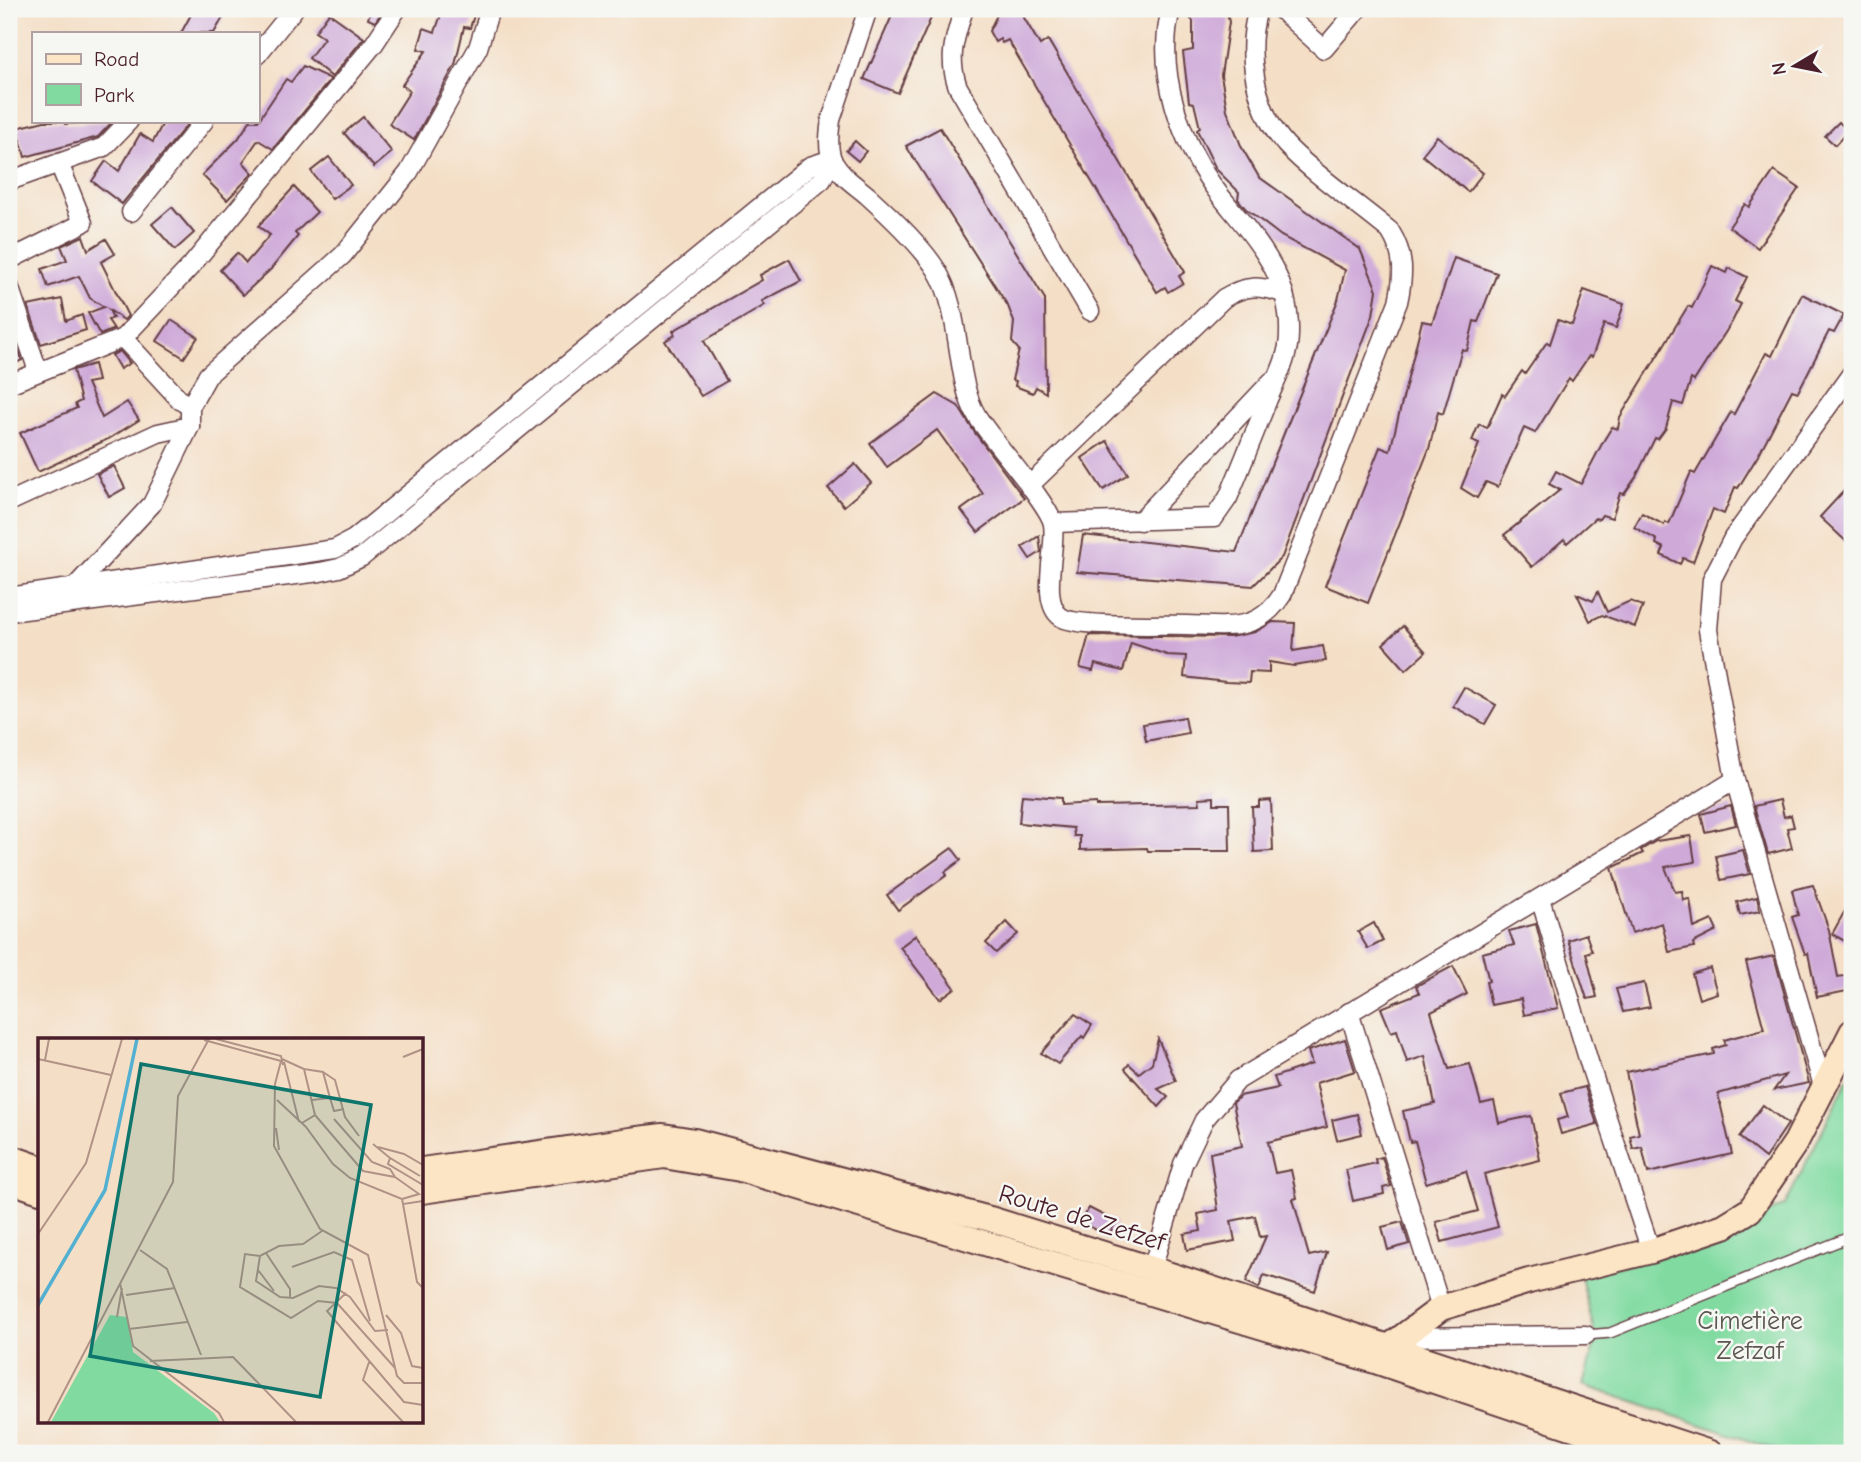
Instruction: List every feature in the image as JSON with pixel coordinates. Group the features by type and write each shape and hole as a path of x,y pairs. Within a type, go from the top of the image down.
{"main road":[{"path":"1388,1348 1441,1308 1529,1281 1651,1251 1724,1226 1750,1210 1796,1142 1852,1032"},
{"name":"Route de Zefzef","path":"424,1170 663,1136 695,1141 990,1219 1152,1269 1710,1453"},
{"name":"Route de Zefzef","path":"424,1191 664,1156 740,1169 1388,1348 1648,1453"},
{"path":"9,1157 38,1167"},
{"path":"9,1180 38,1190"}],"street":[{"path":"259,53 294,9"},
{"path":"9,384 123,338 191,267 374,44 397,9"},
{"path":"75,587 152,503 190,426 190,407 208,375 343,255 409,172 478,48 490,9"},
{"path":"868,9 831,120 828,138 832,159 846,180 866,194 936,269 959,334 967,394 976,415 1053,523 1052,600 1060,617 1071,621 1241,625 1258,620 1272,611 1292,570 1398,302 1404,263 1398,244 1390,231 1286,144 1269,117 1252,59 1253,27 1258,9"},
{"path":"964,9 951,49 951,68 958,87 1090,311"},
{"path":"1053,523 1214,518 1222,509 1288,352 1290,332 1284,293 1265,251 1217,192 1180,126 1167,53 1171,9"},
{"path":"1280,9 1324,49 1358,9"},
{"path":"9,181 104,147 128,122"},
{"path":"131,212 203,122"},
{"path":"9,597 315,554 335,549 354,539 810,166 832,159"},
{"path":"9,612 320,572 339,568 362,557 822,180 832,159"},
{"path":"9,260 83,223 59,163"},
{"path":"1029,486 1224,298 1240,289 1256,285 1284,293"},
{"path":"9,286 38,371"},
{"path":"123,338 180,400 190,407"},
{"path":"1140,521 1279,373"},
{"path":"1823,1086 1734,780 1708,630 1712,579 1733,538 1852,373"},
{"path":"9,502 158,433 190,426"},
{"path":"1152,1269 1182,1164 1204,1120 1238,1080 1734,780"},
{"path":"1540,898 1591,1072 1651,1251"},
{"path":"1349,1012 1441,1308"},
{"path":"1388,1348 1586,1335"}],"lane":[{"path":"1586,1335 1610,1333 1852,1236"}],"green space":[{"name":"Cimetière Zefzaf","path":"1852,1071 1852,1453 1785,1453 1583,1385 1596,1339 1581,1277 1719,1238 1785,1205"}],"building":[{"path":"194,9 228,9 215,32 182,32"},
{"path":"371,9 384,9 375,22 368,19"},
{"path":"443,9 476,9 470,28 464,27 455,65 414,140 389,124 410,91 402,85 426,51 418,49 424,28 435,32"},
{"path":"895,9 935,9 898,93 864,79"},
{"path":"1000,9 1025,9 1023,16 1040,45 1048,40 1185,272 1179,276 1183,283 1168,292 1165,287 1157,292 1008,40 1002,43 1000,39 995,42 989,31"},
{"path":"1182,9 1226,9 1229,22 1221,75 1227,110 1242,148 1259,177 1360,249 1377,290 1373,315 1282,557 1253,586 1077,572 1083,535 1236,552 1338,300 1345,270 1281,236 1246,209 1238,199 1239,192 1216,169 1197,130 1200,128 1194,103 1189,102 1183,52 1193,50 1193,21"},
{"path":"329,13 364,38 332,77 309,58 324,38 315,32"},
{"path":"303,66 331,79 273,149 258,140 243,162 253,173 227,200 202,175 238,139 249,122 259,122 286,79 291,82"},
{"path":"363,117 392,152 374,167 344,133"},
{"path":"40,122 112,122 98,137 25,157 17,128"},
{"path":"163,122 189,122 122,204 92,181 106,161 119,171 140,134 153,142"},
{"path":"1839,122 1848,131 1835,145 1825,136"},
{"path":"940,128 1045,299 1046,393 1036,387 1033,393 1015,386 1016,381 1012,380 1019,350 1012,342 1014,322 1008,306 906,146"},
{"path":"1437,136 1483,173 1468,192 1422,155"},
{"path":"855,141 866,151 858,161 846,151"},
{"path":"329,157 351,185 332,199 311,171"},
{"path":"1774,171 1799,188 1758,248 1729,227 1745,204 1749,207"},
{"path":"294,187 317,212 295,233 298,236 271,269 243,295 220,270 237,253 246,263 270,235 258,226"},
{"path":"172,207 194,233 175,250 152,224"},
{"path":"83,236 88,250 106,239 115,254 101,262 128,316 124,320 109,310 113,318 108,320 114,329 100,335 88,313 104,307 90,298 79,276 48,287 42,269 67,260 61,246"},
{"path":"1454,258 1497,273 1478,322 1474,321 1467,351 1462,349 1443,414 1438,412 1429,449 1368,603 1325,586 1380,447 1390,451 1422,321 1432,323"},
{"path":"789,259 801,281 762,301 765,305 704,341 727,381 701,396 665,341 675,335 673,331 762,280 760,275"},
{"path":"1712,266 1727,273 1729,268 1747,277 1735,301 1741,304 1732,322 1694,381 1691,379 1683,405 1673,402 1666,428 1658,439 1655,438 1636,477 1624,494 1620,493 1612,518 1602,515 1599,519 1595,518 1567,543 1564,539 1532,567 1504,535 1560,490 1549,484 1556,471 1581,484 1612,427 1618,429 1620,417 1688,306 1692,308"},
{"path":"1584,290 1624,304 1616,328 1604,324 1592,357 1589,356 1572,381 1569,378 1535,433 1524,428 1498,487 1486,482 1477,498 1461,488 1479,444 1472,441 1479,424 1487,428 1502,394 1505,396 1522,371 1525,374 1547,342 1550,344 1558,320 1572,325"},
{"path":"1802,294 1844,315 1834,333 1829,331 1798,392 1792,390 1759,454 1738,488 1735,487 1724,514 1713,509 1693,562 1683,558 1680,564 1661,555 1664,548 1656,544 1657,540 1634,527 1642,513 1664,525 1665,522 1669,524 1691,472 1695,474 1731,412 1734,414 1766,353 1772,356"},
{"path":"62,299 66,321 82,315 86,330 41,344 28,306"},
{"path":"9,320 22,360 9,367"},
{"path":"171,320 198,337 184,358 157,341"},
{"path":"120,351 130,363 120,369 112,355"},
{"path":"94,364 98,381 87,383 102,418 127,402 139,420 110,438 38,472 20,433 77,408 75,404 81,401 73,370"},
{"path":"937,394 958,406 1024,498 978,532 961,510 983,494 937,430 887,467 870,443"},
{"path":"1107,441 1128,474 1103,490 1082,458"},
{"path":"855,464 871,483 844,506 828,488"},
{"path":"114,466 125,488 109,497 97,474"},
{"path":"1852,482 1852,547 1820,517"},
{"path":"1039,536 1041,552 1030,559 1022,547"},
{"path":"1598,592 1607,612 1630,601 1643,606 1635,627 1602,615 1590,621 1577,594 1593,601"},
{"path":"1273,622 1295,623 1293,651 1323,646 1326,661 1294,666 1269,662 1269,673 1250,672 1249,683 1226,682 1184,677 1186,656 1167,655 1131,643 1123,671 1095,664 1093,671 1080,668 1089,635 1230,637 1255,632"},
{"path":"1403,626 1426,652 1406,670 1383,644"},
{"path":"1464,687 1496,705 1485,724 1453,706"},
{"path":"1185,717 1188,733 1146,741 1143,724"},
{"path":"1022,795 1061,798 1061,805 1096,803 1096,806 1200,804 1199,798 1214,797 1214,804 1229,804 1230,851 1148,851 1147,848 1080,850 1080,836 1074,836 1073,828 1019,823"},
{"path":"1271,800 1273,851 1254,852 1252,807 1259,807 1259,801"},
{"path":"1780,800 1784,817 1791,815 1794,827 1787,828 1792,848 1768,854 1754,806"},
{"path":"1731,806 1736,825 1705,832 1701,814"},
{"path":"1691,836 1695,862 1665,867 1675,892 1682,891 1683,900 1690,899 1694,928 1712,920 1717,931 1693,943 1694,947 1669,952 1662,923 1632,933 1612,868 1643,853 1641,850 1656,841"},
{"path":"952,848 961,860 945,872 947,875 898,910 887,895"},
{"path":"1743,850 1750,874 1721,880 1716,856"},
{"path":"1813,885 1829,930 1838,977 1852,975 1852,990 1817,997 1808,953 1805,954 1792,917 1798,915 1792,890"},
{"path":"1757,897 1760,911 1740,915 1737,902"},
{"path":"1852,898 1852,945 1832,934"},
{"path":"1007,922 1018,934 996,953 986,943"},
{"path":"1374,923 1383,941 1368,949 1358,932"},
{"path":"1536,924 1558,1008 1524,1015 1521,999 1491,1005 1486,982 1489,981 1482,953 1514,945 1509,931"},
{"path":"1586,934 1592,951 1586,953 1597,997 1587,999 1568,940"},
{"path":"916,935 955,988 940,999 900,947"},
{"path":"1774,956 1809,1083 1774,1090 1785,1075 1718,1094 1732,1154 1648,1173 1642,1147 1633,1149 1630,1136 1639,1134 1626,1072 1714,1054 1713,1049 1726,1045 1724,1040 1764,1029 1746,962"},
{"path":"1453,966 1467,994 1431,1012 1449,1069 1470,1064 1481,1104 1494,1101 1499,1123 1531,1116 1540,1160 1484,1174 1498,1227 1442,1242 1436,1222 1478,1211 1466,1171 1426,1183 1415,1141 1410,1142 1403,1111 1435,1104 1425,1056 1407,1062 1397,1030 1391,1032 1381,1008 1419,993 1416,986"},
{"path":"1710,968 1717,993 1699,999 1692,974"},
{"path":"1644,983 1650,1007 1623,1012 1616,989"},
{"path":"1075,1014 1092,1025 1084,1038 1082,1036 1058,1064 1041,1053"},
{"path":"1158,1039 1176,1081 1158,1089 1168,1097 1159,1107 1125,1069 1129,1064 1139,1073 1152,1063"},
{"path":"1345,1039 1355,1071 1316,1083 1327,1127 1268,1142 1275,1173 1291,1170 1297,1198 1293,1199 1309,1256 1327,1252 1315,1291 1264,1275 1259,1288 1246,1282 1266,1236 1260,1237 1255,1216 1231,1221 1235,1241 1187,1250 1184,1234 1201,1231 1198,1214 1218,1210 1210,1153 1242,1146 1233,1103 1240,1096 1278,1088 1274,1077 1312,1064 1308,1051"},
{"path":"1585,1087 1597,1124 1561,1134 1557,1120 1568,1117 1561,1093"},
{"path":"1763,1105 1788,1124 1765,1158 1739,1137"},
{"path":"1357,1114 1362,1134 1337,1140 1332,1120"},
{"path":"1382,1157 1391,1186 1383,1188 1384,1194 1353,1201 1346,1170 1376,1163 1375,1159"},
{"path":"1089,1208 1116,1222 1108,1236 1081,1222"},
{"path":"1402,1222 1409,1244 1388,1250 1382,1227"}]}
